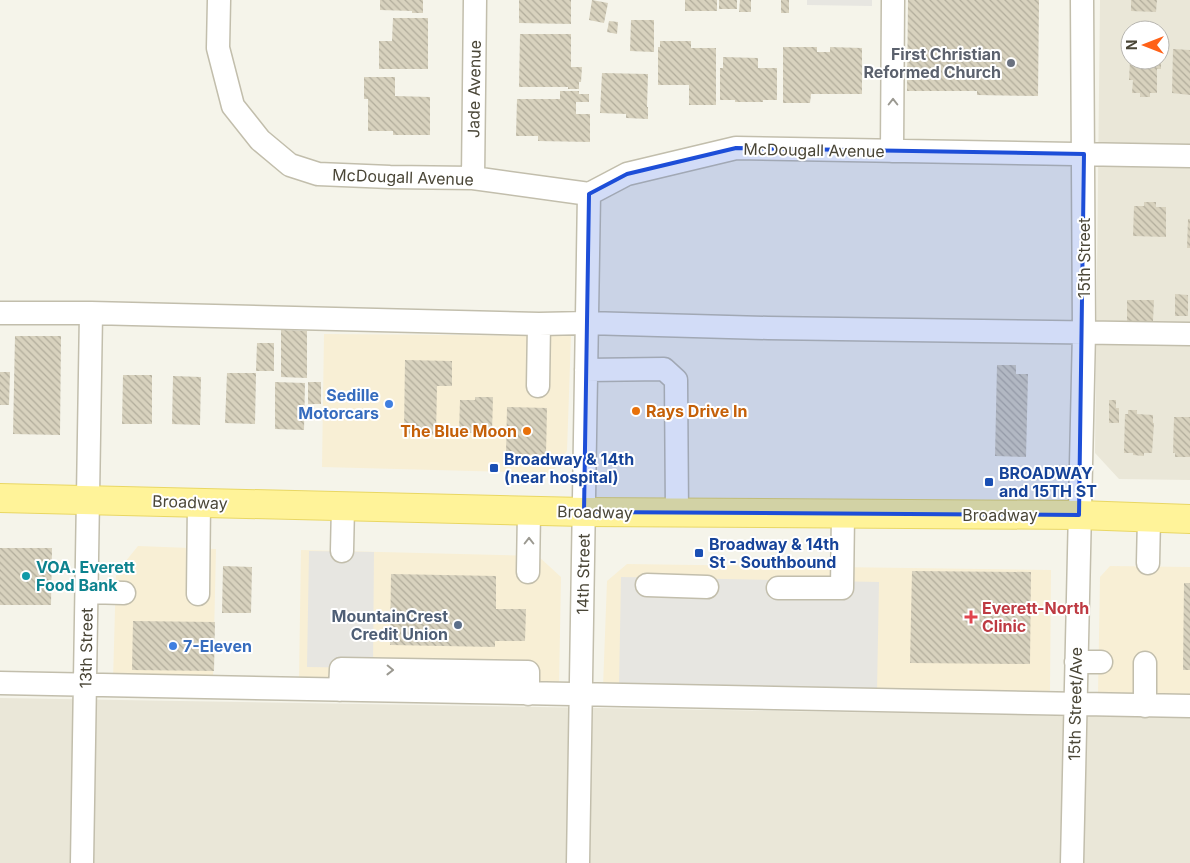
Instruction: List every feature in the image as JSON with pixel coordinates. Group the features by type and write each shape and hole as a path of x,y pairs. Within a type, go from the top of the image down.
{"main road":[{"name":"Broadway","path":"0,498 584,512 1079,515 1190,519"}],"street":[{"name":"McDougall Avenue","path":"219,0 218,48 233,106 260,140 290,165 318,174 473,178 589,194 627,174 736,148 1190,156"},
{"name":"Jade Avenue","path":"473,178 475,0"},
{"path":"892,151 893,0"},
{"name":"15th Street","path":"1079,515 1084,332 1082,0"},
{"name":"14th Street","path":"578,863 589,194"},
{"path":"0,313 91,313 539,324 587,323 768,328 1190,334"},
{"name":"13th Street","path":"82,863 91,313"},
{"path":"538,386 539,324"},
{"path":"586,370 664,369 676,380 677,513"},
{"path":"198,594 199,502"},
{"path":"342,551 343,506"},
{"path":"528,572 529,511"},
{"path":"778,588 842,588 843,514"},
{"name":"15th Street/Ave","path":"1072,863 1079,515"},
{"path":"1148,563 1149,518"},
{"path":"646,585 707,587"},
{"path":"87,592 124,593"},
{"path":"1076,662 1101,662"},
{"path":"1145,663 1145,706"},
{"path":"0,683 85,685 341,680 528,672 528,694"},
{"path":"341,680 528,694 1190,706"}],"highlighted area":[{"path":"736,148 1084,154 1079,515 584,512 589,194 627,174"}],"shaded area":[{"path":"807,0 872,0 872,6 807,5"},
{"path":"1100,0 1190,0 1190,480 1119,479 1095,453"},
{"path":"324,334 571,336 567,451 551,473 322,467"},
{"path":"138,546 216,549 213,679 113,681 116,573"},
{"path":"301,550 538,556 561,577 559,686 299,679"},
{"path":"309,551 374,552 373,668 307,667"},
{"path":"627,564 1051,570 1050,691 603,687 607,581"},
{"path":"1110,566 1190,567 1190,696 1098,694 1100,577"},
{"path":"621,577 879,582 877,692 619,687"},
{"path":"0,698 1190,718 1190,863 0,863"}],"building":[{"path":"380,0 423,0 423,13 380,10"},
{"path":"519,0 571,0 571,24 519,23"},
{"path":"592,0 608,3 604,23 589,20"},
{"path":"685,0 717,0 717,11 685,11"},
{"path":"719,0 737,0 737,9 719,9"},
{"path":"740,0 751,0 751,12 739,12"},
{"path":"781,0 789,0 789,13 781,13"},
{"path":"908,0 1039,0 1038,96 977,95 977,91 907,91"},
{"path":"1131,0 1157,0 1156,12 1131,11"},
{"path":"393,18 428,18 428,69 379,69 379,41 392,41"},
{"path":"631,20 654,20 654,52 630,51"},
{"path":"609,21 618,22 617,34 607,32"},
{"path":"520,34 571,34 571,67 582,67 579,89 568,89 568,87 519,87"},
{"path":"660,41 691,41 691,48 716,48 716,105 689,105 689,85 658,85 658,47 660,47"},
{"path":"783,47 817,47 817,52 830,52 830,47 862,48 862,94 811,94 810,103 783,103"},
{"path":"1173,49 1190,50 1190,95 1172,93"},
{"path":"723,57 758,58 758,68 777,68 777,100 735,102 735,100 720,100 720,68 723,68"},
{"path":"1130,70 1157,70 1157,93 1150,93 1150,97 1140,97 1140,93 1132,93 1133,80 1129,80"},
{"path":"602,73 648,74 648,119 626,118 626,114 600,113"},
{"path":"364,77 395,77 395,96 430,97 430,135 393,135 393,131 368,131 368,99 364,99"},
{"path":"560,91 579,91 579,94 589,94 589,102 576,102 576,114 590,114 590,142 538,141 538,136 516,136 517,99 560,99"},
{"path":"1144,202 1156,202 1156,207 1166,207 1166,237 1133,236 1134,206 1144,206"},
{"path":"1188,219 1190,219 1190,248 1187,248"},
{"path":"1175,294 1188,295 1188,316 1175,316"},
{"path":"1127,300 1154,300 1153,321 1127,321"},
{"path":"281,330 307,331 307,378 281,377"},
{"path":"15,336 61,336 60,435 13,434"},
{"path":"257,343 274,343 274,371 256,371"},
{"path":"405,360 452,361 452,386 437,386 436,435 404,434"},
{"path":"997,365 1016,365 1016,374 1028,374 1026,457 995,456"},
{"path":"0,372 10,372 9,405 0,405"},
{"path":"227,373 256,373 255,424 225,423"},
{"path":"123,375 152,375 152,424 122,424"},
{"path":"173,376 201,377 200,425 172,424"},
{"path":"275,382 305,383 304,430 275,429"},
{"path":"308,382 321,382 321,404 308,404"},
{"path":"475,397 493,397 492,433 459,433 460,400 475,400"},
{"path":"1109,400 1116,400 1116,408 1119,408 1119,423 1109,423"},
{"name":"The Blue Moon","path":"507,407 547,408 546,455 506,454"},
{"path":"1128,410 1137,410 1137,414 1153,415 1152,453 1144,453 1144,456 1124,453 1125,414 1128,414"},
{"path":"1174,417 1190,417 1190,457 1175,457 1175,453 1173,453"},
{"name":"VOA. Everett Food Bank","path":"0,548 52,548 51,605 0,605"},
{"path":"223,566 252,567 251,613 222,613"},
{"name":"Everett-North Clinic","path":"912,571 1031,572 1030,664 910,663"},
{"name":"MountainCrest Credit Union","path":"391,574 496,576 496,609 526,609 525,641 495,641 495,647 390,645"},
{"path":"1184,583 1190,583 1190,670 1183,670"},
{"name":"7-Eleven","path":"133,621 215,622 214,671 132,670"}],"place":[{"name":"First Christian Reformed Church","path":"1011,63"},
{"name":"Sedille Motorcars","path":"389,404"},
{"name":"Rays Drive In","path":"636,411"},
{"name":"The Blue Moon","path":"527,431"},
{"name":"Broadway & 14th (near hospital)","path":"494,468"},
{"name":"BROADWAY and 15TH ST","path":"989,482"},
{"name":"Broadway & 14th St - Southbound","path":"699,553"},
{"name":"VOA. Everett Food Bank","path":"26,576"},
{"name":"Everett-North Clinic","path":"971,617"},
{"name":"MountainCrest Credit Union","path":"458,625"},
{"name":"7-Eleven","path":"173,646"}]}
